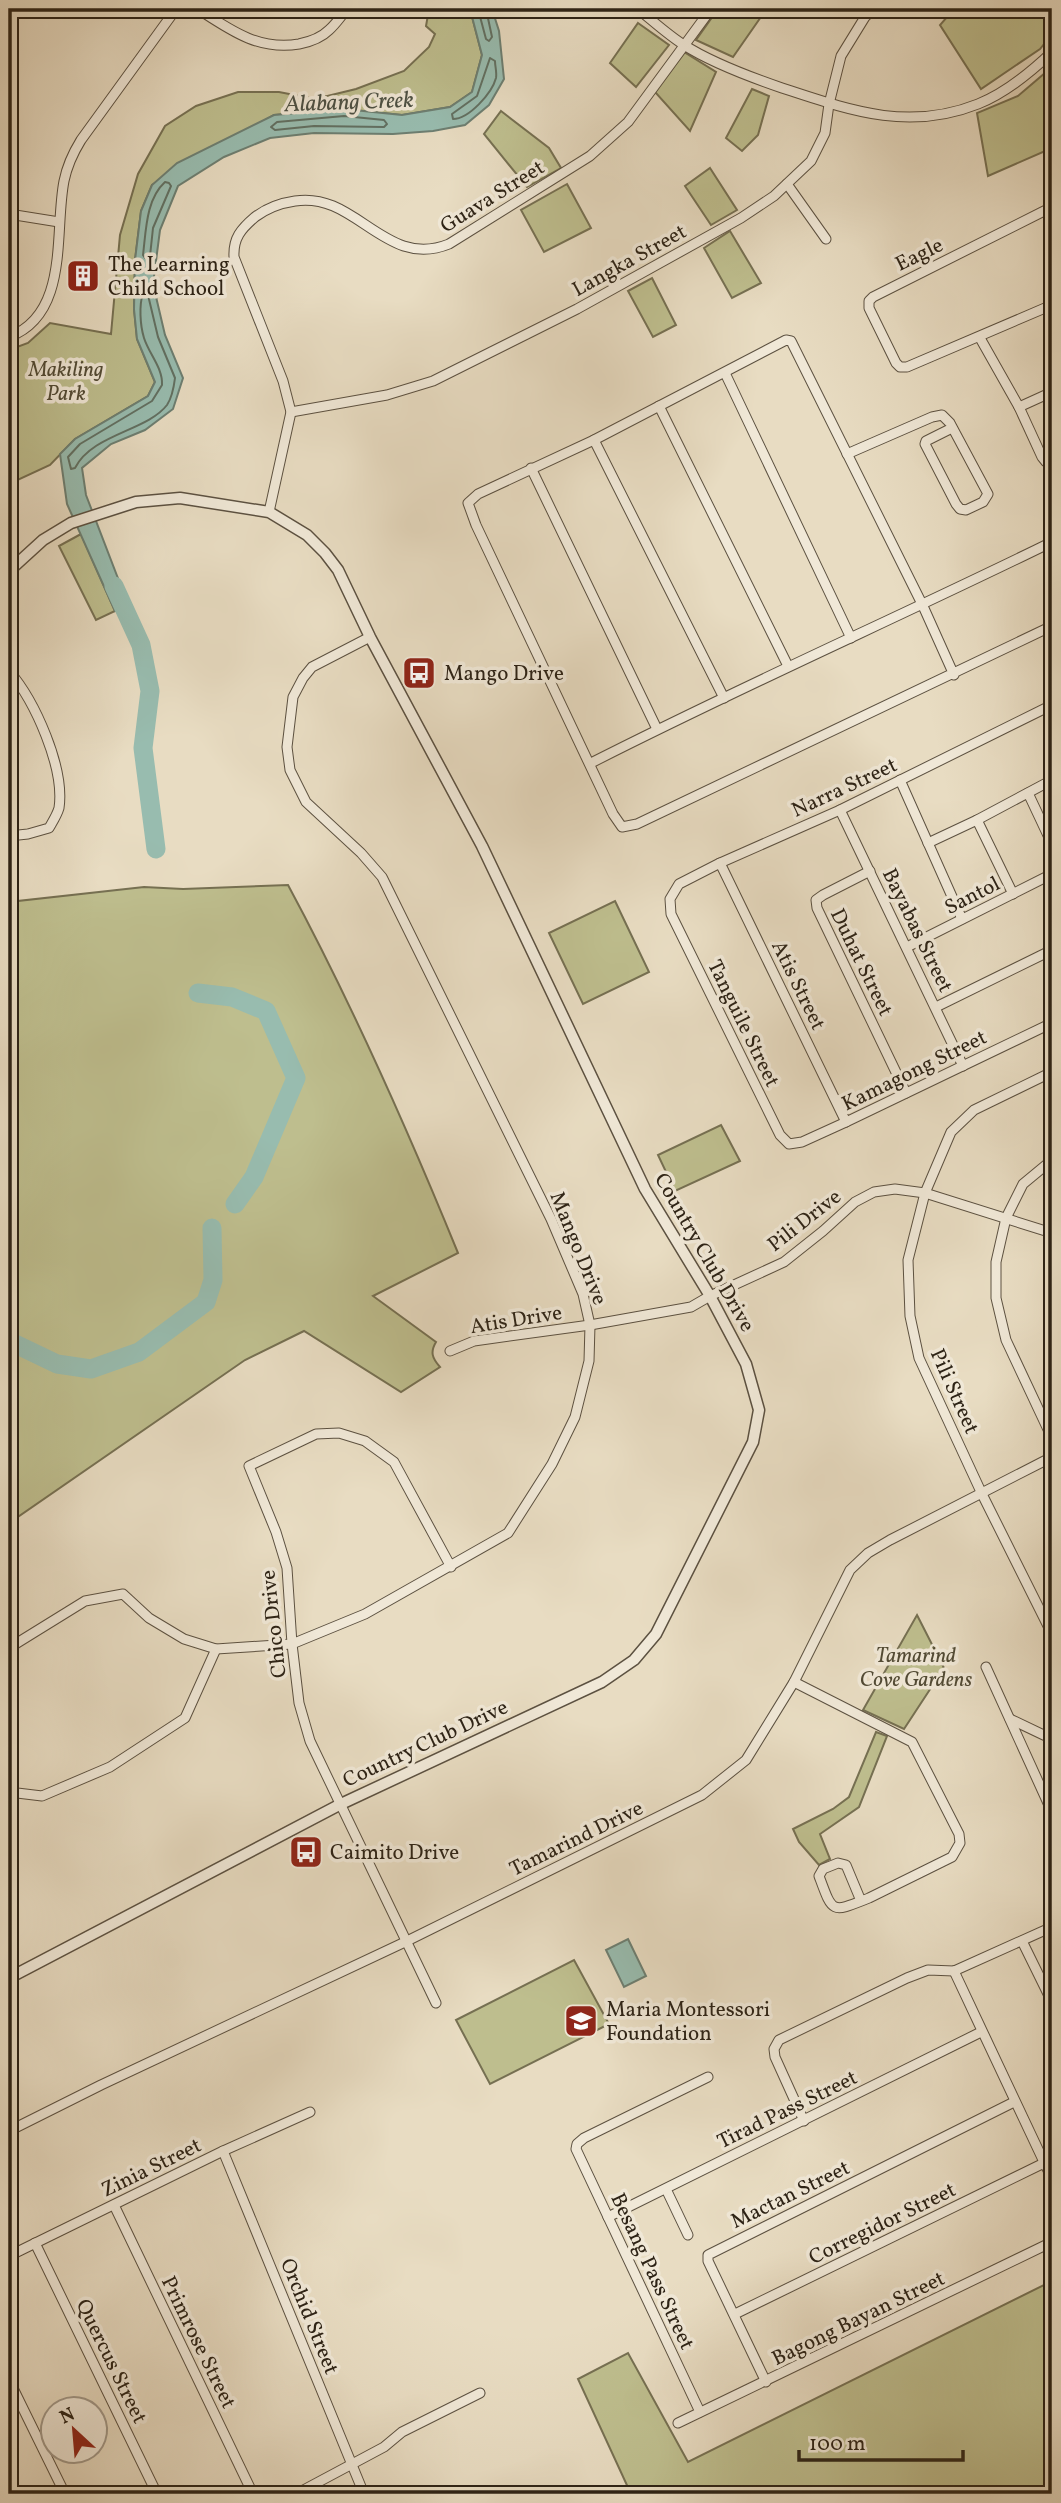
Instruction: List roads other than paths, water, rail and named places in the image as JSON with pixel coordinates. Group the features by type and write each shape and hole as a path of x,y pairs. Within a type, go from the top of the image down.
{"street":[{"path":"9,15 13,9"},
{"path":"9,337 20,332 42,312 55,279 64,181 70,159 176,9"},
{"path":"198,9 234,33 257,43 284,47 307,42 328,32 347,9"},
{"path":"638,9 685,46 755,80 866,115 906,117 948,113 979,104 1033,70 1052,52"},
{"name":"Guava Street","path":"269,512 291,412 283,381 234,257 233,244 241,229 263,211 284,203 305,199 321,200 340,208 395,244 435,250 449,244 590,156 628,122 711,9"},
{"name":"Langka Street","path":"291,412 387,395 433,381 577,309 741,218 774,196 811,161 825,133 828,104 841,56 865,17 873,9"},
{"path":"788,184 826,239"},
{"name":"Eagle","path":"980,338 907,367 900,367 869,308 869,301 1052,210"},
{"path":"9,214 59,222"},
{"path":"1049,461 980,338 1052,305"},
{"path":"954,675 923,606 791,341 786,340 594,440 478,494 468,503 617,822 622,827 637,824 954,675 1052,626"},
{"path":"725,373 852,638"},
{"path":"1019,407 1052,392"},
{"path":"659,406 788,666"},
{"path":"847,454 938,415 945,417 953,428 988,494 983,502 966,510 956,504 925,444 926,441 953,428"},
{"path":"594,440 724,698"},
{"path":"531,468 657,729"},
{"name":"Country Club Drive","path":"9,571 43,540 71,523 136,502 180,498 269,512 307,535 325,553 338,570 370,637 482,846 645,1189 710,1296 746,1364 759,1410 753,1442 656,1634 634,1660 601,1682 341,1804 9,1978"},
{"path":"590,764 788,666 923,606 1052,542"},
{"name":"Mango Drive","path":"9,1648 85,1601 123,1594 149,1618 184,1639 216,1649 292,1644 365,1614 508,1533 552,1464 575,1416 589,1361 590,1325 583,1294 551,1219 382,877 361,853 306,802 290,770 287,747 293,697 303,678 312,667 370,637"},
{"path":"9,671 22,686 52,753 60,783 58,811 49,828 9,836"},
{"name":"Narra Street","path":"671,914 670,899 679,884 840,810 1052,705"},
{"path":"900,780 962,919"},
{"path":"928,843 1052,780"},
{"path":"1028,793 1052,844"},
{"name":"Bayabas Street","path":"840,810 963,1066"},
{"path":"977,820 1013,894"},
{"name":"Atis Street","path":"720,863 846,1122"},
{"name":"Duhat Street","path":"870,871 822,895 816,900 817,908 906,1093"},
{"name":"Santol","path":"907,947 1052,874"},
{"name":"Tanguile Street","path":"671,914 780,1135 789,1144"},
{"path":"936,1007 1051,954"},
{"name":"Kamagong Street","path":"789,1144 802,1142 846,1122 1052,1023"},
{"name":"Pili Street","path":"1052,1072 974,1110 951,1132 925,1193 908,1260 910,1316 919,1358 982,1494 1052,1634"},
{"path":"1052,1160 1023,1184 1006,1218 996,1262 996,1298 1006,1340 1052,1438"},
{"name":"Pili Drive","path":"710,1296 784,1262 855,1202 874,1192 895,1189 925,1193"},
{"path":"925,1193 1052,1233"},
{"name":"Atis Drive","path":"450,1350 474,1341 590,1325 691,1307 710,1296"},
{"name":"Chico Drive","path":"341,1804 310,1741 299,1703 287,1569 276,1532 249,1466 316,1434 339,1433 365,1441 394,1462 451,1567"},
{"name":"Tamarind Drive","path":"9,2131 702,1795 746,1760 794,1682 850,1570 868,1553 890,1539 1052,1457"},
{"path":"9,1792 42,1796 110,1767 186,1718 216,1649"},
{"path":"986,1667 1052,1812"},
{"path":"794,1682 912,1742 959,1834 960,1843 952,1857 861,1901 840,1909 829,1903 820,1873 834,1863 846,1865 861,1901"},
{"path":"1010,1719 1052,1739"},
{"path":"341,1804 436,2003"},
{"path":"804,2121 775,2057 774,2049 779,2040 907,1978 928,1970 954,1970 1052,1927"},
{"path":"1022,1941 1052,2002"},
{"path":"954,1970 1052,2179"},
{"name":"Tirad Pass Street","path":"608,2217 981,2032"},
{"name":"Besang Pass Street","path":"700,2412 577,2154 577,2144 584,2138 708,2077"},
{"name":"Mactan Street","path":"766,2382 708,2261 708,2255 1014,2102"},
{"name":"Zinia Street","path":"9,2256 223,2151 310,2112"},
{"name":"Orchid Street","path":"223,2151 364,2494"},
{"name":"Corregidor Street","path":"734,2314 1044,2163"},
{"path":"666,2189 688,2235"},
{"name":"Primrose Street","path":"114,2205 253,2494"},
{"name":"Bagong Bayan Street","path":"678,2423 1052,2242"},
{"name":"Quercus Street","path":"35,2244 157,2494"},
{"path":"9,2380 65,2494"},
{"path":"296,2494 384,2447 402,2432 480,2393"}],"water":[{"path":"470,9 492,9 499,31 504,79 489,105 465,125 393,134 314,133 270,138 224,157 178,186 160,230 153,284 165,335 183,378 173,409 145,430 111,444 82,468 86,495 129,607 115,611 67,504 60,454 75,439 148,396 155,382 137,339 134,309 135,260 141,211 152,185 177,163 274,115 344,109 402,115 450,107 472,92 482,55"},
{"path":"628,1939 646,1976 624,1987 606,1950"}],"waterway":[{"name":"Alabang Creek","path":"114,586 141,645 150,691 143,748 156,849"},
{"name":"Alabang Creek","path":"198,993 232,997 266,1011 296,1078 254,1177 235,1204"},
{"name":"Alabang Creek","path":"9,1341 57,1364 91,1369 139,1352 206,1302 213,1280 212,1228"}],"place":[{"name":"The Learning Child School","path":"83,276"},
{"name":"Mango Drive","path":"419,673"},
{"name":"Caimito Drive","path":"306,1852"},
{"name":"Maria Montessori Foundation","path":"581,2021"}],"park label":[{"name":"Makiling Park","path":"66,381"},
{"name":"Tamarind Cove Gardens","path":"916,1667"}]}
